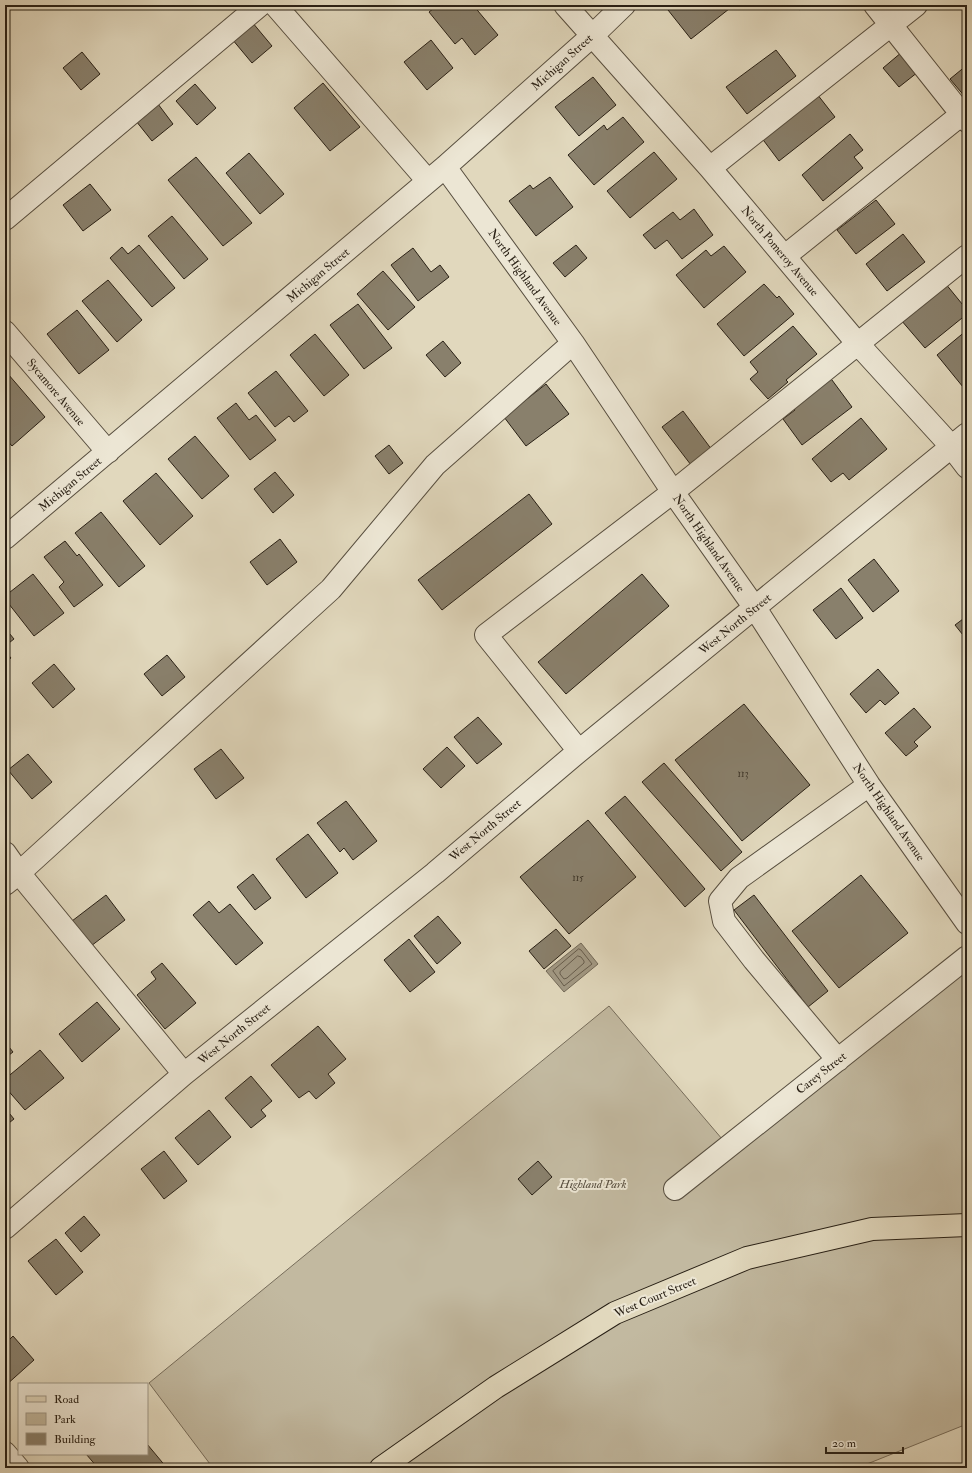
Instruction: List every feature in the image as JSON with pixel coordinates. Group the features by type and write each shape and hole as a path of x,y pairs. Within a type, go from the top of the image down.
{"main road":[{"name":"West Court Street","path":"381,1468 496,1387 615,1312 748,1258 872,1229 967,1225"}],"street":[{"path":"5,219 260,5"},
{"name":"North Highland Avenue","path":"275,5 437,174 573,343 673,492 755,608 869,785 967,923"},
{"name":"North Pomeroy Avenue","path":"565,5 710,168 858,344 959,440 967,466"},
{"name":"Michigan Street","path":"5,538 437,174 592,36 624,5"},
{"path":"785,256 964,117 875,5"},
{"path":"710,168 916,5"},
{"path":"579,751 486,635 673,492 967,256"},
{"name":"Sycamore Avenue","path":"5,332 108,452"},
{"path":"12,879 331,589 435,465 573,343"},
{"name":"West North Street","path":"5,1228 184,1074 435,873 579,751 959,440"},
{"path":"838,1060 754,960 724,921 720,901 740,878 869,785"},
{"path":"5,853 12,879 184,1074"},
{"name":"Carey Street","path":"675,1189 967,957"},
{"path":"5,1453 18,1468"}],"green space":[{"name":"Highland Park","path":"967,957 967,1424 857,1468 213,1468 149,1383 609,1006 728,1146"}],"water":[{"path":"581,943 598,964 564,992 546,971"}],"building":[{"path":"438,5 473,5 498,35 475,55 462,38 455,44 429,12"},
{"path":"674,5 734,5 691,39 668,10"},
{"path":"796,5 805,5 799,10"},
{"path":"252,22 272,46 252,63 232,39"},
{"path":"431,40 453,68 427,90 404,62"},
{"path":"776,50 796,76 747,114 726,87"},
{"path":"82,52 100,74 81,90 63,68"},
{"path":"902,52 918,72 899,87 883,68"},
{"path":"967,65 967,97 966,98 950,79"},
{"path":"593,77 616,105 579,136 555,107"},
{"path":"323,83 360,127 330,151 294,108"},
{"path":"195,84 216,108 197,125 176,101"},
{"path":"817,94 835,117 779,161 761,137"},
{"path":"158,104 173,124 152,141 136,121"},
{"path":"623,117 644,142 594,185 568,155 604,125 607,130"},
{"path":"850,134 863,150 854,157 863,168 823,201 802,175"},
{"path":"654,152 677,179 630,218 607,191"},
{"path":"249,153 284,194 260,214 226,173"},
{"path":"196,157 252,223 223,246 168,180"},
{"path":"550,177 573,207 536,236 509,201 530,185 533,189"},
{"path":"90,184 111,210 83,231 63,205"},
{"path":"876,200 895,224 856,254 837,230"},
{"path":"694,209 713,235 682,259 667,240 655,249 643,235 673,212 680,220"},
{"path":"172,216 208,259 184,279 148,236"},
{"path":"903,234 925,262 887,291 866,264"},
{"path":"139,245 175,288 152,307 110,258 122,247 128,254"},
{"path":"576,245 587,258 565,277 553,263"},
{"path":"724,246 746,272 704,308 676,275 706,250 711,256"},
{"path":"413,248 431,272 440,265 449,277 418,301 391,265"},
{"path":"383,271 415,307 388,330 357,294"},
{"path":"108,280 142,320 117,342 82,301"},
{"path":"945,283 967,310 967,314 925,348 901,320"},
{"path":"764,284 777,298 779,296 794,314 744,356 717,324"},
{"path":"358,304 392,348 364,369 330,325"},
{"path":"77,310 109,350 79,374 47,334"},
{"path":"793,326 817,354 786,380 788,382 768,399 750,379 758,372 750,362"},
{"path":"967,330 967,383 963,387 937,355"},
{"path":"315,334 349,375 324,396 290,355"},
{"path":"443,341 461,363 445,377 426,355"},
{"path":"276,371 308,411 294,422 289,416 275,427 248,393"},
{"path":"8,374 45,417 12,446 5,438 5,376"},
{"path":"829,376 852,407 802,445 783,419 795,410 791,405"},
{"path":"546,384 569,414 526,446 504,417"},
{"path":"236,403 249,420 256,415 276,440 250,460 217,418"},
{"path":"683,411 712,450 691,465 662,427"},
{"path":"861,418 887,449 849,480 843,473 831,482 812,459"},
{"path":"195,436 229,476 202,499 168,459"},
{"path":"389,445 403,463 389,474 375,456"},
{"path":"275,472 294,495 273,513 254,489"},
{"path":"156,473 193,516 160,545 123,501"},
{"path":"529,494 552,524 442,610 418,580"},
{"path":"101,512 145,566 119,587 75,533"},
{"path":"280,539 297,562 267,585 250,562"},
{"path":"65,541 77,556 79,554 103,585 74,607 59,587 64,582 44,557"},
{"path":"874,559 899,591 873,612 848,580"},
{"path":"33,574 64,613 34,636 5,599 5,596"},
{"path":"642,574 669,606 566,694 538,662"},
{"path":"841,588 863,618 836,639 813,610"},
{"path":"967,616 967,640 955,625"},
{"path":"5,628 14,639 5,646"},
{"path":"5,651 11,658 5,662"},
{"path":"167,655 185,677 162,696 144,674"},
{"path":"54,664 75,689 53,708 32,683"},
{"path":"878,669 899,693 885,705 880,700 866,713 850,694"},
{"path":"744,704 810,785 742,841 675,760"},
{"path":"914,708 931,727 914,742 918,746 906,756 885,733"},
{"path":"478,717 502,744 477,764 454,737"},
{"path":"447,747 465,766 441,788 423,769"},
{"path":"221,749 244,778 216,799 194,769"},
{"path":"28,754 52,782 32,799 8,770"},
{"path":"664,763 742,852 721,871 642,782"},
{"path":"625,796 705,889 685,907 605,813"},
{"path":"346,801 377,841 353,860 344,848 340,852 317,823"},
{"path":"588,820 636,877 569,934 520,877"},
{"path":"308,834 338,873 306,898 276,859"},
{"path":"253,874 271,898 255,910 237,887"},
{"path":"861,875 908,933 839,988 792,931"},
{"path":"106,895 125,920 91,946 72,921"},
{"path":"754,895 828,991 808,1007 734,910"},
{"path":"209,901 219,913 230,904 263,943 236,965 193,915"},
{"path":"438,916 461,943 437,964 414,936"},
{"path":"556,929 571,946 544,969 529,951"},
{"path":"409,939 435,972 410,992 384,960"},
{"path":"162,963 196,1003 165,1029 137,995 156,979 151,972"},
{"path":"97,1002 120,1029 82,1062 59,1034"},
{"path":"318,1026 346,1059 328,1074 335,1083 316,1099 309,1091 299,1098 271,1065"},
{"path":"5,1042 13,1052 5,1058"},
{"path":"40,1050 64,1078 25,1110 5,1087 5,1079"},
{"path":"251,1076 272,1101 261,1110 266,1116 251,1128 225,1098"},
{"path":"5,1108 14,1119 5,1126"},
{"path":"209,1110 231,1137 198,1165 175,1138"},
{"path":"164,1151 187,1181 164,1199 141,1169"},
{"path":"538,1161 552,1177 532,1195 518,1179"},
{"path":"84,1216 100,1235 81,1252 65,1233"},
{"path":"56,1239 83,1272 56,1295 28,1261"},
{"path":"13,1336 34,1360 5,1386 5,1344"},
{"path":"148,1445 167,1468 98,1468 87,1455 148,1455"}]}
